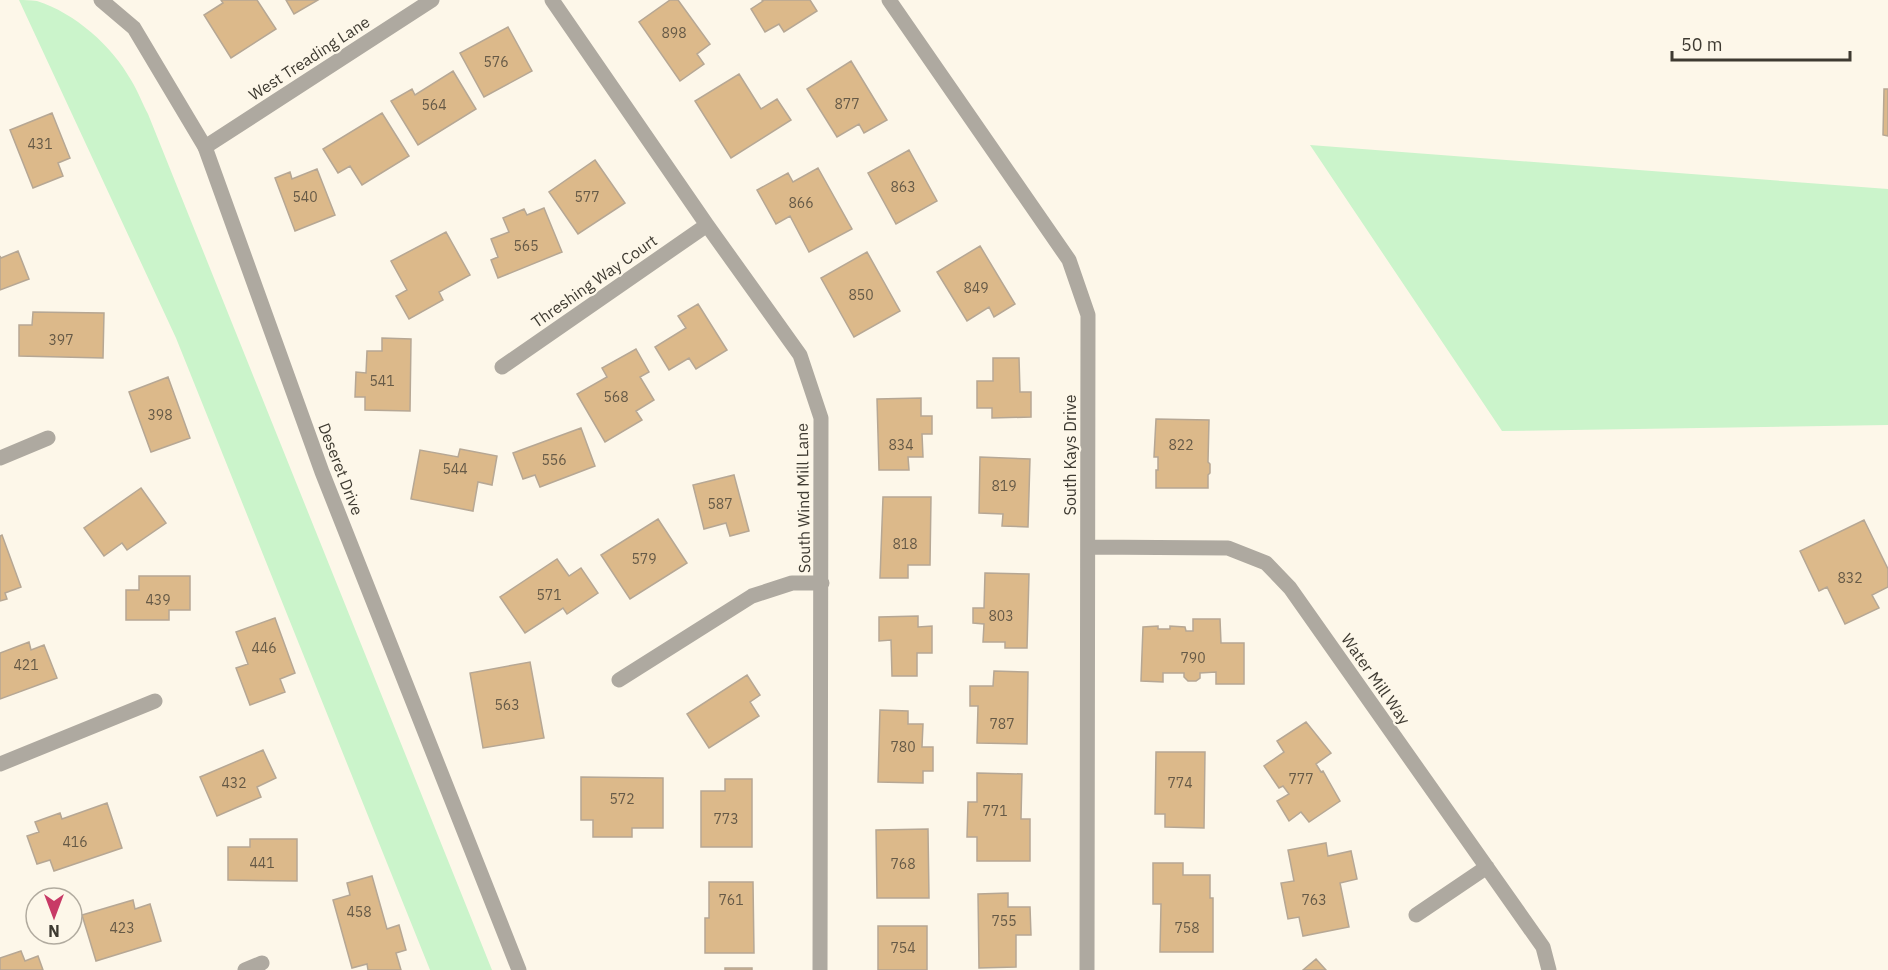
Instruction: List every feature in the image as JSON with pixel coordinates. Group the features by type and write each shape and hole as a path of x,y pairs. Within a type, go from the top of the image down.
{"street":[{"name":"Deseret Drive","path":"101,0 134,28 205,147 322,472 519,970"},
{"name":"West Treading Lane","path":"205,147 432,0"},
{"name":"South Wind Mill Lane","path":"552,0 707,225 800,354 821,418 820,970"},
{"name":"South Kays Drive","path":"889,0 1069,260 1088,315 1087,970"},
{"name":"Threshing Way Court","path":"502,367 707,225"},
{"path":"0,458 48,438"},
{"name":"Water Mill Way","path":"1088,547 1228,548 1266,562 1290,588 1543,947 1549,970"},
{"path":"619,680 752,596 792,583 822,583"},
{"path":"0,764 155,701"},
{"path":"1416,915 1486,867"},
{"path":"245,970 262,963"}],"green space":[{"path":"19,0 37,1 51,6 91,32 114,55 138,93 492,970 430,970 176,338"},
{"path":"1310,145 1888,189 1888,425 1502,431"}],"building":[{"path":"221,0 257,0 276,29 231,58 204,15 223,3"},
{"path":"286,0 318,0 294,14"},
{"path":"670,0 678,0 710,44 697,54 704,64 680,81 639,22"},
{"path":"762,0 810,0 817,11 784,32 779,24 765,32 751,9"},
{"path":"508,27 532,71 484,97 460,53"},
{"path":"851,61 887,120 864,133 859,124 837,137 807,89"},
{"path":"453,71 476,109 418,145 391,101 412,89 415,95"},
{"path":"739,74 761,109 777,99 791,120 731,158 695,101"},
{"path":"1884,89 1888,89 1888,136 1883,135"},
{"path":"52,113 70,158 58,163 63,176 33,188 10,130"},
{"path":"382,113 409,156 362,185 350,166 338,173 323,149"},
{"path":"909,150 937,201 896,224 868,173"},
{"path":"595,160 625,203 578,234 549,192"},
{"path":"818,168 852,229 809,252 790,216 776,224 757,190 788,173 793,182"},
{"path":"317,169 335,215 295,231 275,178 290,172 292,179"},
{"path":"544,208 562,252 498,278 491,260 498,257 491,239 509,232 503,218 524,209 527,215"},
{"path":"446,232 470,275 439,292 443,300 409,319 396,296 407,290 391,261"},
{"path":"980,246 1015,304 994,317 989,307 967,321 937,272"},
{"path":"18,251 29,279 0,290 0,256 1,258"},
{"path":"867,252 900,311 854,337 821,278"},
{"path":"698,304 727,350 696,369 689,358 669,370 655,347 686,328 678,316"},
{"path":"33,312 104,313 103,358 19,356 19,325 32,325"},
{"path":"382,338 411,339 410,411 365,410 365,397 355,397 356,372 366,373 367,351 382,351"},
{"path":"636,349 649,372 640,377 654,400 636,411 642,420 605,442 577,394 607,377 602,368"},
{"path":"993,358 1019,358 1020,392 1031,392 1031,417 992,418 992,408 977,408 977,381 993,381"},
{"path":"168,377 190,438 151,452 129,392"},
{"path":"921,398 921,416 932,416 932,434 922,434 923,457 908,457 909,470 879,470 877,399"},
{"path":"1156,419 1209,420 1208,488 1156,488 1158,457 1154,457"},
{"path":"581,428 595,466 540,487 535,475 523,479 513,453"},
{"path":"460,449 497,456 492,485 478,482 473,511 411,499 420,450 458,457"},
{"path":"980,457 1030,459 1028,527 1002,526 1003,514 979,513"},
{"path":"734,475 749,531 730,536 726,523 704,529 693,485"},
{"path":"141,488 166,523 127,550 122,543 104,556 84,528"},
{"path":"883,497 931,497 930,565 908,565 908,578 880,578"},
{"path":"658,519 687,563 630,599 601,555"},
{"path":"1864,520 1888,569 1888,587 1872,595 1879,608 1845,624 1827,587 1819,591 1800,551"},
{"path":"2,535 21,587 5,593 7,599 0,601 0,536"},
{"path":"557,559 569,576 581,568 598,593 567,614 563,608 525,633 500,597"},
{"path":"985,573 1029,574 1027,648 1005,648 1005,642 983,642 984,624 973,623 973,608 984,608"},
{"path":"139,576 190,576 190,610 169,610 169,620 126,620 126,590 139,590"},
{"path":"918,616 918,627 932,626 932,653 917,653 917,676 892,676 891,640 879,641 879,617"},
{"path":"275,618 295,673 280,679 285,692 250,705 236,668 248,664 236,632"},
{"path":"1193,619 1220,619 1221,643 1244,643 1244,684 1216,684 1216,672 1200,673 1200,678 1196,681 1188,681 1184,673 1163,673 1163,682 1141,681 1143,627 1158,626 1158,629 1170,629 1170,626 1185,627 1186,631 1193,631"},
{"path":"29,642 31,650 44,645 57,678 0,699 0,653"},
{"path":"530,662 544,738 483,748 470,673"},
{"path":"994,671 1028,672 1027,744 977,743 978,706 970,706 970,686 993,686"},
{"path":"747,675 760,695 750,702 759,716 709,748 687,714"},
{"path":"880,710 908,711 908,724 923,724 922,747 933,747 933,771 923,771 923,783 878,782"},
{"path":"1306,722 1331,753 1316,764 1321,772 1323,771 1340,801 1309,822 1301,812 1289,821 1277,801 1289,794 1283,786 1279,788 1264,766 1284,752 1277,741"},
{"path":"263,750 276,778 257,787 261,797 217,816 200,777"},
{"path":"1156,752 1205,752 1204,828 1165,827 1165,814 1155,814"},
{"path":"977,773 1022,774 1021,819 1030,819 1030,861 977,861 977,837 967,837 968,802 977,802"},
{"path":"581,777 663,778 663,828 632,828 632,837 593,837 593,820 581,820"},
{"path":"725,779 752,779 752,847 701,847 701,791 725,791"},
{"path":"107,803 122,848 54,871 50,860 37,864 27,836 39,832 35,822 60,813 62,819"},
{"path":"928,829 929,898 877,898 876,830"},
{"path":"250,839 297,839 297,881 228,880 228,847 250,847"},
{"path":"1326,843 1328,856 1351,851 1357,879 1340,883 1349,927 1303,936 1299,917 1288,919 1281,883 1294,881 1288,850"},
{"path":"1153,863 1183,863 1183,875 1210,875 1210,898 1213,898 1213,952 1160,952 1161,904 1153,904"},
{"path":"372,876 387,929 399,925 406,950 396,953 401,970 368,970 367,964 352,968 333,900 350,895 347,883"},
{"path":"709,882 753,882 754,953 705,953 705,918 709,918"},
{"path":"1008,893 1008,907 1030,907 1031,935 1016,935 1016,967 979,968 978,894"},
{"path":"133,900 135,909 150,904 161,941 96,961 84,914"},
{"path":"878,926 927,926 927,970 878,970"},
{"path":"21,951 25,961 38,956 43,970 0,970 0,958"},
{"path":"1316,959 1326,970 1303,970"},
{"path":"725,968 752,968 752,970 725,970"}]}
